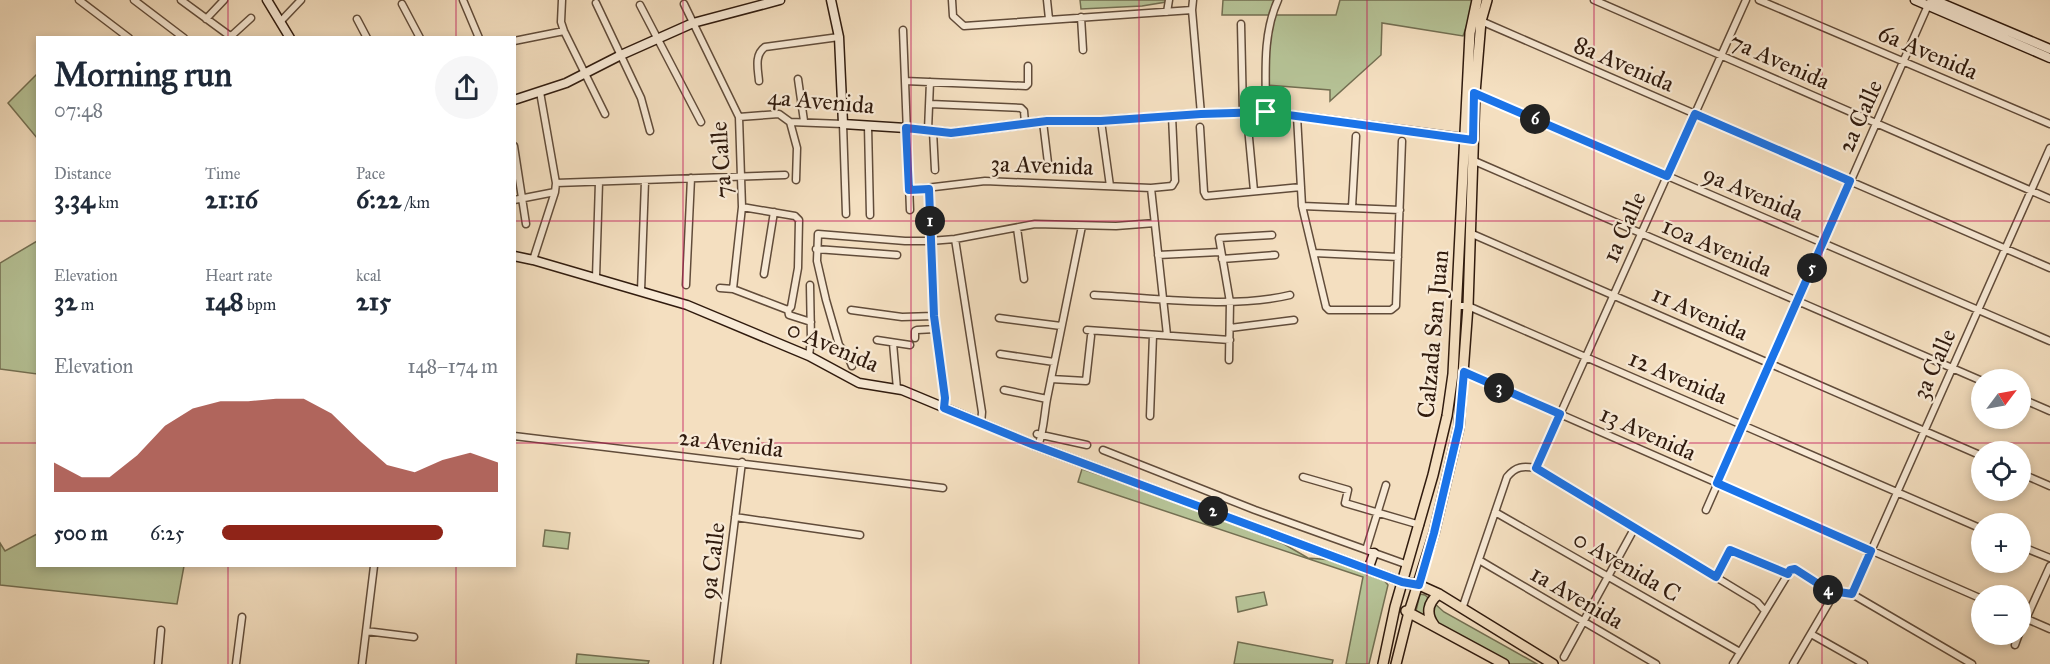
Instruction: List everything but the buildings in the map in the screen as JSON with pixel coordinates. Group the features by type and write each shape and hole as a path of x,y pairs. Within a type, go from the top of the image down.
{"main road":[{"name":"Calzada San Juan","path":"1469,139 1470,33 1477,0"},
{"name":"Calzada San Juan","path":"1396,664 1409,612 1434,533 1459,427 1464,372 1463,306 1467,161 1481,21 1487,0"},
{"name":"Calzada San Juan","path":"1383,664 1395,607 1420,525 1443,435 1463,306 1470,233 1472,178 1467,161"},
{"path":"1451,387 1456,393 1455,418 1459,427"},
{"path":"1402,582 1419,585 1438,594 1553,664"},
{"path":"1434,625 1428,612 1433,599 1438,594"},
{"path":"1395,607 1434,625 1504,664"}],"street":[{"path":"78,0 126,36"},
{"path":"134,0 181,36"},
{"path":"182,0 228,36"},
{"path":"206,19 224,0"},
{"path":"267,0 290,36"},
{"path":"281,21 301,0"},
{"path":"463,0 478,36"},
{"path":"562,0 561,22 564,31 605,114"},
{"path":"516,99 566,83 693,23 780,0"},
{"path":"831,0 839,37 846,214"},
{"path":"952,0 953,16 964,26 1192,10"},
{"path":"1047,0 1049,19"},
{"path":"1167,12 1168,0"},
{"path":"1193,0 1201,114"},
{"path":"1266,112 1267,36 1271,15 1278,0"},
{"name":"7a Avenida","path":"1594,0 2050,199"},
{"name":"1a Calle","path":"1536,468 1746,0"},
{"name":"6a Avenida","path":"1759,0 2050,124"},
{"path":"1915,0 1931,2 2050,49"},
{"path":"1931,2 2050,58"},
{"name":"2a Calle","path":"1706,510 1931,2"},
{"path":"596,3 641,98 650,131"},
{"path":"402,4 419,36"},
{"name":"7a Calle","path":"684,4 739,117 742,207 733,289"},
{"path":"640,5 701,122"},
{"path":"1081,17 1083,50"},
{"path":"230,36 251,18"},
{"path":"357,19 366,36"},
{"name":"8a Avenida","path":"1481,21 2050,268"},
{"path":"1241,24 1243,112"},
{"path":"903,30 910,210"},
{"path":"516,41 564,31"},
{"path":"759,81 758,57 765,47 839,37"},
{"path":"905,81 1026,86 1028,66"},
{"path":"798,79 804,121"},
{"path":"930,82 935,170"},
{"path":"533,260 556,183 540,92"},
{"name":"9a Avenida","path":"1474,93 2050,341"},
{"path":"930,104 1023,109 1025,123"},
{"name":"4a Avenida","path":"739,117 779,114 790,122 804,121 951,133 1025,123 1266,112 1469,139"},
{"name":"3a Avenida","path":"909,190 985,181 1151,188 1174,184 1172,116"},
{"path":"1297,116 1302,206 1327,308 1394,308 1396,306 1402,141"},
{"path":"1101,121 1110,186"},
{"path":"790,122 797,148 796,180"},
{"path":"1043,122 1048,163"},
{"path":"868,126 870,215"},
{"path":"1200,127 1204,194 1301,187"},
{"path":"1248,127 1254,191"},
{"path":"1352,207 1356,136"},
{"name":"3a Calle","path":"1852,594 2050,148"},
{"path":"516,159 526,224"},
{"name":"10a Avenida","path":"1467,161 1641,233 1971,376"},
{"path":"556,183 785,175"},
{"path":"686,285 691,178"},
{"path":"641,291 645,181"},
{"path":"596,278 599,182"},
{"path":"1151,188 1167,335"},
{"path":"929,189 934,316 945,398 944,408"},
{"path":"516,200 555,192"},
{"path":"1302,206 1400,210"},
{"path":"742,207 795,216 799,220 798,268 791,308 788,310"},
{"path":"764,274 774,212"},
{"path":"852,366 836,337 821,281 816,249 818,234 930,241 955,239 1046,223 1116,226 1155,223"},
{"path":"1036,445 1043,423 1060,326 1082,226"},
{"path":"1017,228 1024,279"},
{"name":"11 Avenida","path":"1470,233 1971,451"},
{"path":"1229,360 1230,302 1219,238 1272,235"},
{"path":"955,239 982,412 981,424"},
{"path":"816,249 897,255"},
{"path":"1314,253 1398,257"},
{"path":"1158,255 1275,255"},
{"name":"0 Avenida","path":"516,256 687,305 808,356 859,383 897,389 981,424 1402,582"},
{"path":"808,356 811,340 810,285"},
{"path":"720,288 733,289 788,310"},
{"path":"1094,295 1230,302 1273,299 1290,295"},
{"name":"12 Avenida","path":"1463,306 1971,524"},
{"path":"788,310 789,315 793,318 811,322"},
{"path":"851,310 902,317 934,316"},
{"path":"999,318 1060,326"},
{"path":"1230,328 1294,320"},
{"path":"915,338 915,331 936,329"},
{"path":"1051,379 1086,381 1089,333 1167,335 1230,340"},
{"path":"1150,416 1153,335"},
{"path":"877,340 910,345"},
{"path":"893,343 897,389"},
{"path":"1000,354 1054,362"},
{"name":"13 Avenida","path":"1464,372 1971,594"},
{"path":"1004,390 1047,399"},
{"path":"2031,403 2050,411"},
{"path":"1040,435 1087,446"},
{"name":"2a Avenida","path":"516,436 943,488"},
{"path":"1102,450 1256,510 1408,565"},
{"name":"9a Calle","path":"717,664 742,462"},
{"path":"1462,609 1507,477 1517,467 1536,468 1716,577 1757,603 1765,611"},
{"path":"1303,477 1348,490 1345,503 1420,525"},
{"path":"2031,478 2050,486"},
{"path":"1368,570 1377,512 1386,485"},
{"name":"0 Avenida C","path":"1495,512 1740,652"},
{"path":"735,517 860,535"},
{"path":"1564,657 1634,529"},
{"path":"1716,577 1730,550 1788,574"},
{"path":"2031,550 2050,558"},
{"name":"1a Avenida","path":"1479,560 1656,664"},
{"path":"2031,602 2050,566"},
{"path":"362,664 374,567"},
{"path":"1733,664 1790,570 1795,569 1834,594"},
{"path":"1793,664 1834,594 1839,592 1852,594 1972,664"},
{"path":"237,664 242,617"},
{"path":"2031,621 2050,629"},
{"path":"158,664 161,630"},
{"path":"366,631 414,637"},
{"path":"1811,634 1864,664"}],"green space":[{"path":"1080,0 1166,0 1166,2 1142,6 1081,9"},
{"path":"1223,0 1278,0 1272,15 1336,15 1340,0 1476,0 1463,36 1382,23 1381,55 1330,101 1330,90 1266,85 1271,15 1222,15"},
{"path":"36,75 36,137 8,103"},
{"path":"36,242 36,374 0,369 0,263"},
{"path":"1082,469 1170,499 1284,544 1308,558 1332,560 1382,578 1388,585 1369,664 1346,664 1363,577 1078,482"},
{"path":"545,530 570,533 568,549 543,546"},
{"path":"36,535 36,567 184,567 177,604 0,585 0,543 5,551"},
{"path":"1264,592 1267,605 1238,612 1236,597"},
{"path":"1420,594 1425,595 1444,612 1537,664 1506,664 1415,615"},
{"path":"1238,642 1333,660 1332,664 1234,664"},
{"path":"577,654 649,661 648,664 576,664"}],"route":[{"path":"1474,93 1667,176 1695,114 1850,181 1717,483 1871,551 1852,594 1839,592 1834,594 1795,569 1790,570 1788,574 1730,550 1716,577 1536,468 1560,414 1464,372 1459,427 1419,585 1402,582 1034,445 944,408 945,398 934,316 929,189 909,190 906,128 951,133 1047,121 1101,121 1266,112 1473,140 1474,93"}]}
